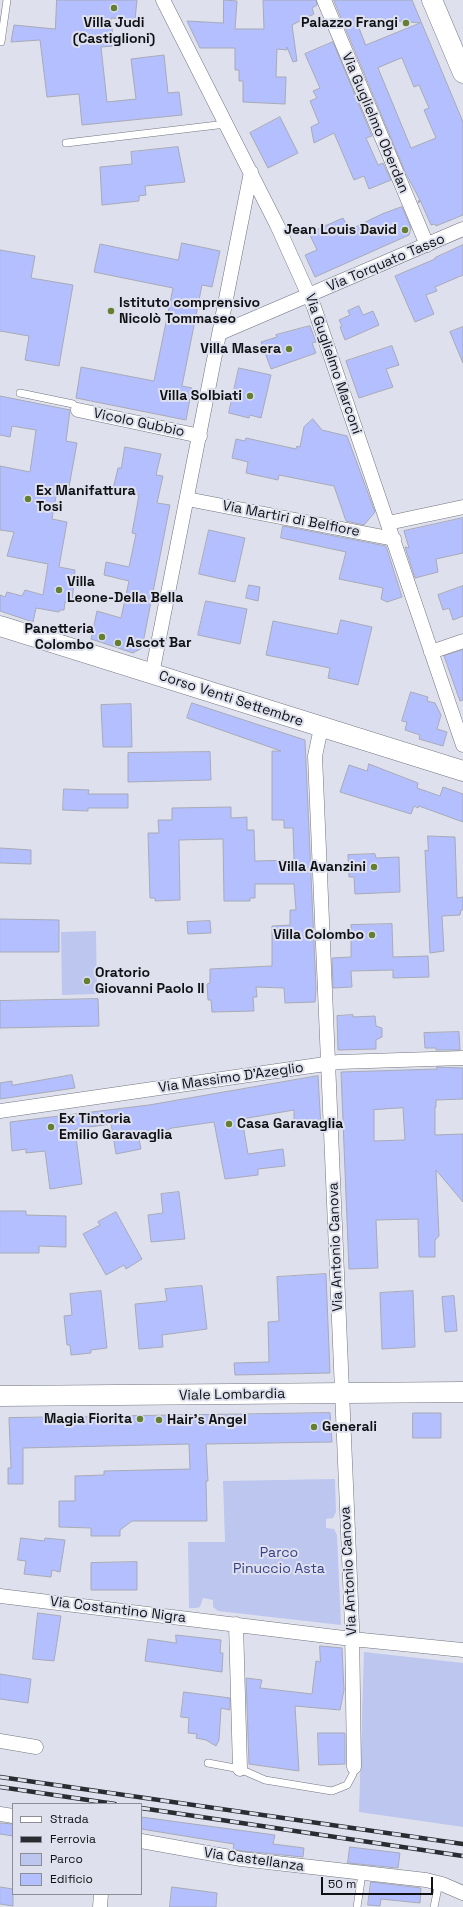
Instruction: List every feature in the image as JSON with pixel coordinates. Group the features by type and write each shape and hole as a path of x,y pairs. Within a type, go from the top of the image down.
{"street":[{"name":"Via Guglielmo Marconi","path":"163,0 277,225 309,296 394,539 463,745"},
{"name":"Via Guglielmo Oberdan","path":"324,0 427,245"},
{"path":"432,0 463,73"},
{"path":"152,674 200,436 250,172"},
{"path":"244,208 251,206 261,208 277,225"},
{"name":"Via Torquato Tasso","path":"220,333 463,229"},
{"name":"Vicolo Gubbio","path":"78,410 200,436"},
{"name":"Via Martiri di Belfiore","path":"187,500 394,539"},
{"path":"388,523 463,508"},
{"name":"Corso Venti Settembre","path":"0,626 321,728 463,771"},
{"path":"431,652 463,641"},
{"name":"Via Antonio Canova","path":"321,728 315,756 352,1639 354,1767"},
{"name":"Via Massimo D'Azeglio","path":"0,1111 328,1063 463,1058"},
{"name":"Viale Lombardia","path":"0,1396 463,1392"},
{"name":"Via Costantino Nigra","path":"0,1596 352,1639 463,1650"},
{"path":"236,1624 240,1769"},
{"path":"0,1741 36,1747"},
{"path":"0,1814 12,1816"},
{"name":"Via Castellanza","path":"142,1841 242,1859 439,1883 463,1893"},
{"path":"100,1907 101,1895"}],"lane":[{"path":"1,42 7,0"},
{"path":"66,143 226,124"},
{"path":"20,393 73,404 78,410"},
{"path":"208,1763 240,1769 265,1780 332,1791 347,1785 351,1779 354,1767"},
{"path":"357,1907 362,1874"},
{"path":"434,1907 439,1883"}],"green space":[{"path":"96,931 97,994 62,995 61,932"},
{"name":"Parco Pinuccio Asta","path":"335,1479 336,1512 333,1518 326,1519 326,1528 334,1529 337,1535 341,1625 218,1611 213,1607 213,1600 203,1598 200,1607 189,1608 188,1542 225,1542 223,1481"},
{"path":"364,1652 463,1663 463,1827 359,1812"}],"building":[{"path":"57,0 137,0 135,20 111,18 114,46 101,47 107,102 136,99 131,59 164,55 168,93 179,92 182,115 82,125 79,94 47,97 40,40 11,42 14,25 55,29"},
{"path":"224,0 237,1 235,29 264,29 263,0 316,0 317,5 312,8 314,14 292,25 297,61 293,62 287,47 287,50 277,49 276,77 286,77 285,104 243,102 243,81 239,81 239,70 235,70 235,48 200,48 187,21 223,23"},
{"path":"334,0 412,0 463,122 463,215 436,226 435,224 431,225 406,174","holes":["355,17 420,23 366,45","402,58 414,87 419,85 429,108 424,110 436,138 411,148 378,68"]},
{"path":"333,42 372,136 366,138 378,165 383,163 391,180 369,189 364,176 354,180 334,133 314,143 311,127 319,123 310,101 317,98 313,91 320,88 305,54"},
{"path":"280,117 298,153 268,168 250,133"},
{"path":"178,147 185,182 145,186 146,195 139,196 139,201 102,205 100,167 132,164 131,152"},
{"path":"402,207 411,228 409,235 315,277 305,255 317,250 309,233 343,218 349,230 382,214"},
{"path":"182,243 220,251 212,287 202,285 182,386 192,388 186,420 76,398 81,367 154,381 173,288 94,272 100,244 178,260"},
{"path":"463,245 463,275 435,287 437,291 426,295 434,314 415,322 395,276"},
{"path":"0,250 35,256 31,278 73,285 59,366 25,360 29,336 0,331"},
{"path":"359,306 363,315 373,311 379,325 345,340 339,320 350,315 348,311"},
{"name":"Villa Masera","path":"310,326 316,342 312,343 316,353 271,369 261,342 277,337 276,335"},
{"path":"463,327 463,363 450,332"},
{"path":"392,346 399,365 386,369 393,387 359,398 346,361"},
{"name":"Villa Solbiati","path":"239,368 271,375 261,418 250,415 249,418 229,413"},
{"path":"0,396 70,410 66,441 77,443 69,487 58,485 52,519 67,522 59,567 75,570 72,603 65,602 64,610 60,610 59,612 36,608 33,622 0,611 0,595 5,597 7,592 22,596 25,590 43,595 48,564 7,556 14,532 0,530 0,466 30,472 36,430 12,426 10,437 0,435"},
{"path":"313,419 322,430 347,436 375,512 364,525 346,521 334,486 279,475 278,480 246,473 248,462 232,458 236,439 245,441 246,438 296,449 297,446 300,447 304,427"},
{"path":"125,447 161,454 156,475 163,476 157,503 170,505 142,648 133,653 91,639 97,611 121,618 129,581 104,575 106,562 129,567 136,534 132,533 139,495 113,489 118,468 121,468"},
{"path":"463,518 463,553 436,559 438,572 415,578 405,547 409,548 404,531"},
{"path":"283,526 386,546 402,597 387,602 381,599 383,588 339,579 346,552 281,538"},
{"path":"209,530 245,538 235,582 199,574"},
{"path":"249,585 260,587 258,601 246,598"},
{"path":"463,586 463,616 453,620 449,608 443,610 438,595"},
{"path":"206,601 247,609 240,644 198,635"},
{"path":"341,620 372,627 358,685 328,678 330,668 266,655 273,621 337,634"},
{"path":"463,650 463,700 460,701 444,656"},
{"path":"411,692 428,697 427,701 435,703 441,715 437,729 447,732 443,746 419,739 420,735 405,730 407,722 402,721"},
{"path":"192,703 305,740 316,988 315,1002 285,1003 284,988 256,987 257,997 253,997 254,1011 212,1012 211,1000 208,1000 207,984 210,983 210,969 272,966 272,926 290,925 290,910 296,910 294,884 255,884 255,898 250,898 250,901 224,901 223,839 179,840 180,900 155,901 155,898 150,898 148,833 159,833 158,820 172,820 172,808 231,807 231,818 247,817 247,830 254,830 255,861 294,860 293,828 284,828 284,820 272,820 272,751 281,751 187,718"},
{"path":"131,704 132,747 103,747 101,705"},
{"path":"210,752 211,780 128,782 128,753"},
{"path":"369,764 418,783 417,788 440,796 443,787 463,794 463,822 419,806 418,808 414,806 411,814 340,792 349,765 367,771"},
{"path":"64,789 89,790 88,794 128,794 128,808 88,808 88,811 63,810"},
{"path":"428,836 455,837 457,898 463,897 463,910 461,910 460,915 442,916 444,951 430,953 425,850 428,851"},
{"path":"0,848 31,850 31,864 0,863"},
{"name":"Villa Avanzini","path":"375,854 376,858 399,857 400,892 355,894 354,877 349,877 348,855"},
{"path":"0,919 59,920 59,952 0,952"},
{"path":"210,921 211,933 188,934 187,922"},
{"path":"392,924 393,957 428,956 429,977 393,978 393,970 351,971 352,987 333,988 332,958 351,957 351,925"},
{"path":"98,999 99,1026 0,1028 0,1001"},
{"path":"353,1015 353,1017 375,1016 376,1026 382,1028 382,1037 376,1040 376,1049 338,1050 337,1016"},
{"path":"459,1032 460,1050 436,1050 436,1048 425,1048 424,1033"},
{"path":"437,1067 463,1068 463,1099 436,1100 435,1135 463,1134 463,1202 436,1170 439,1236 435,1240 435,1257 419,1257 418,1219 376,1220 378,1268 349,1269 341,1072 437,1069","holes":["403,1108 405,1140 374,1141 374,1110"]},
{"path":"72,1075 75,1088 0,1099 0,1083 12,1081 12,1085"},
{"path":"318,1076 321,1127 294,1128 294,1110 242,1119 248,1154 283,1149 285,1166 258,1169 258,1175 225,1179 214,1122 172,1128 167,1130 168,1135 139,1139 141,1149 116,1154 111,1124 75,1129 82,1184 50,1189 45,1151 26,1153 26,1149 12,1151 10,1122 149,1105"},
{"path":"179,1192 185,1239 151,1242 148,1215 163,1213 161,1194"},
{"path":"0,1211 26,1211 26,1215 66,1216 66,1247 39,1246 39,1253 0,1253"},
{"path":"116,1212 142,1259 126,1269 124,1265 106,1275 83,1234 100,1225 98,1222"},
{"path":"326,1274 330,1373 235,1375 234,1363 269,1362 268,1322 279,1321 277,1277"},
{"path":"202,1286 207,1329 162,1335 163,1347 139,1349 135,1304 167,1301 165,1289"},
{"path":"101,1291 107,1348 91,1350 91,1353 71,1355 70,1345 67,1345 64,1316 72,1315 70,1294"},
{"path":"413,1291 415,1347 382,1349 380,1293"},
{"path":"454,1296 457,1331 445,1332 442,1297"},
{"path":"330,1413 332,1442 206,1444 208,1481 206,1481 207,1521 132,1521 120,1530 120,1536 91,1536 91,1528 59,1527 59,1501 75,1501 75,1476 104,1475 104,1471 190,1469 189,1444 23,1448 23,1484 8,1484 8,1468 11,1468 9,1418"},
{"path":"413,1413 441,1413 441,1438 413,1438"},
{"path":"21,1538 44,1541 45,1538 65,1540 60,1572 52,1570 51,1577 24,1574 26,1561 18,1560"},
{"path":"137,1562 137,1590 91,1590 91,1563"},
{"path":"38,1613 61,1616 54,1661 33,1659"},
{"path":"176,1635 221,1640 220,1653 223,1653 222,1672 145,1661 148,1639 176,1643"},
{"path":"320,1646 342,1648 344,1690 340,1710 295,1706 299,1771 249,1764 246,1678 262,1680 260,1688 312,1694 316,1661 320,1662"},
{"path":"0,1674 31,1679 28,1703 0,1699"},
{"path":"184,1692 230,1698 230,1710 221,1708 219,1740 216,1746 206,1740 196,1738 197,1734 188,1733 189,1718 181,1717"},
{"path":"318,1733 345,1733 345,1764 319,1765"},
{"path":"142,1817 275,1835 273,1844 304,1848 303,1857 242,1851 233,1849 234,1844 142,1829"},
{"path":"0,1823 12,1824 12,1836 0,1834"},
{"path":"350,1847 400,1853 398,1868 348,1863"},
{"path":"371,1882 421,1888 420,1903 381,1899 380,1906 368,1905"},
{"path":"0,1887 12,1889 13,1906 0,1904"},
{"path":"172,1887 217,1893 216,1907 170,1907"}],"railway":[{"path":"0,1777 463,1844"},
{"path":"0,1787 108,1803"},
{"path":"142,1808 463,1856"}],"place":[{"name":"Villa Judi (Castiglioni)","path":"114,8"},
{"name":"Palazzo Frangi","path":"406,23"},
{"name":"Jean Louis David","path":"405,230"},
{"name":"Istituto comprensivo Nicolò Tommaseo","path":"111,311"},
{"name":"Villa Masera","path":"289,349"},
{"name":"Villa Solbiati","path":"250,396"},
{"name":"Ex Manifattura Tosi","path":"28,499"},
{"name":"Villa Leone-Della Bella","path":"59,590"},
{"name":"Panetteria Colombo","path":"102,637"},
{"name":"Ascot Bar","path":"118,643"},
{"name":"Villa Avanzini","path":"374,867"},
{"name":"Villa Colombo","path":"372,935"},
{"name":"Oratorio Giovanni Paolo II","path":"87,981"},
{"name":"Casa Garavaglia","path":"229,1124"},
{"name":"Ex Tintoria Emilio Garavaglia","path":"51,1127"},
{"name":"Magia Fiorita","path":"140,1419"},
{"name":"Hair's Angel","path":"159,1420"},
{"name":"Generali","path":"314,1427"}]}
